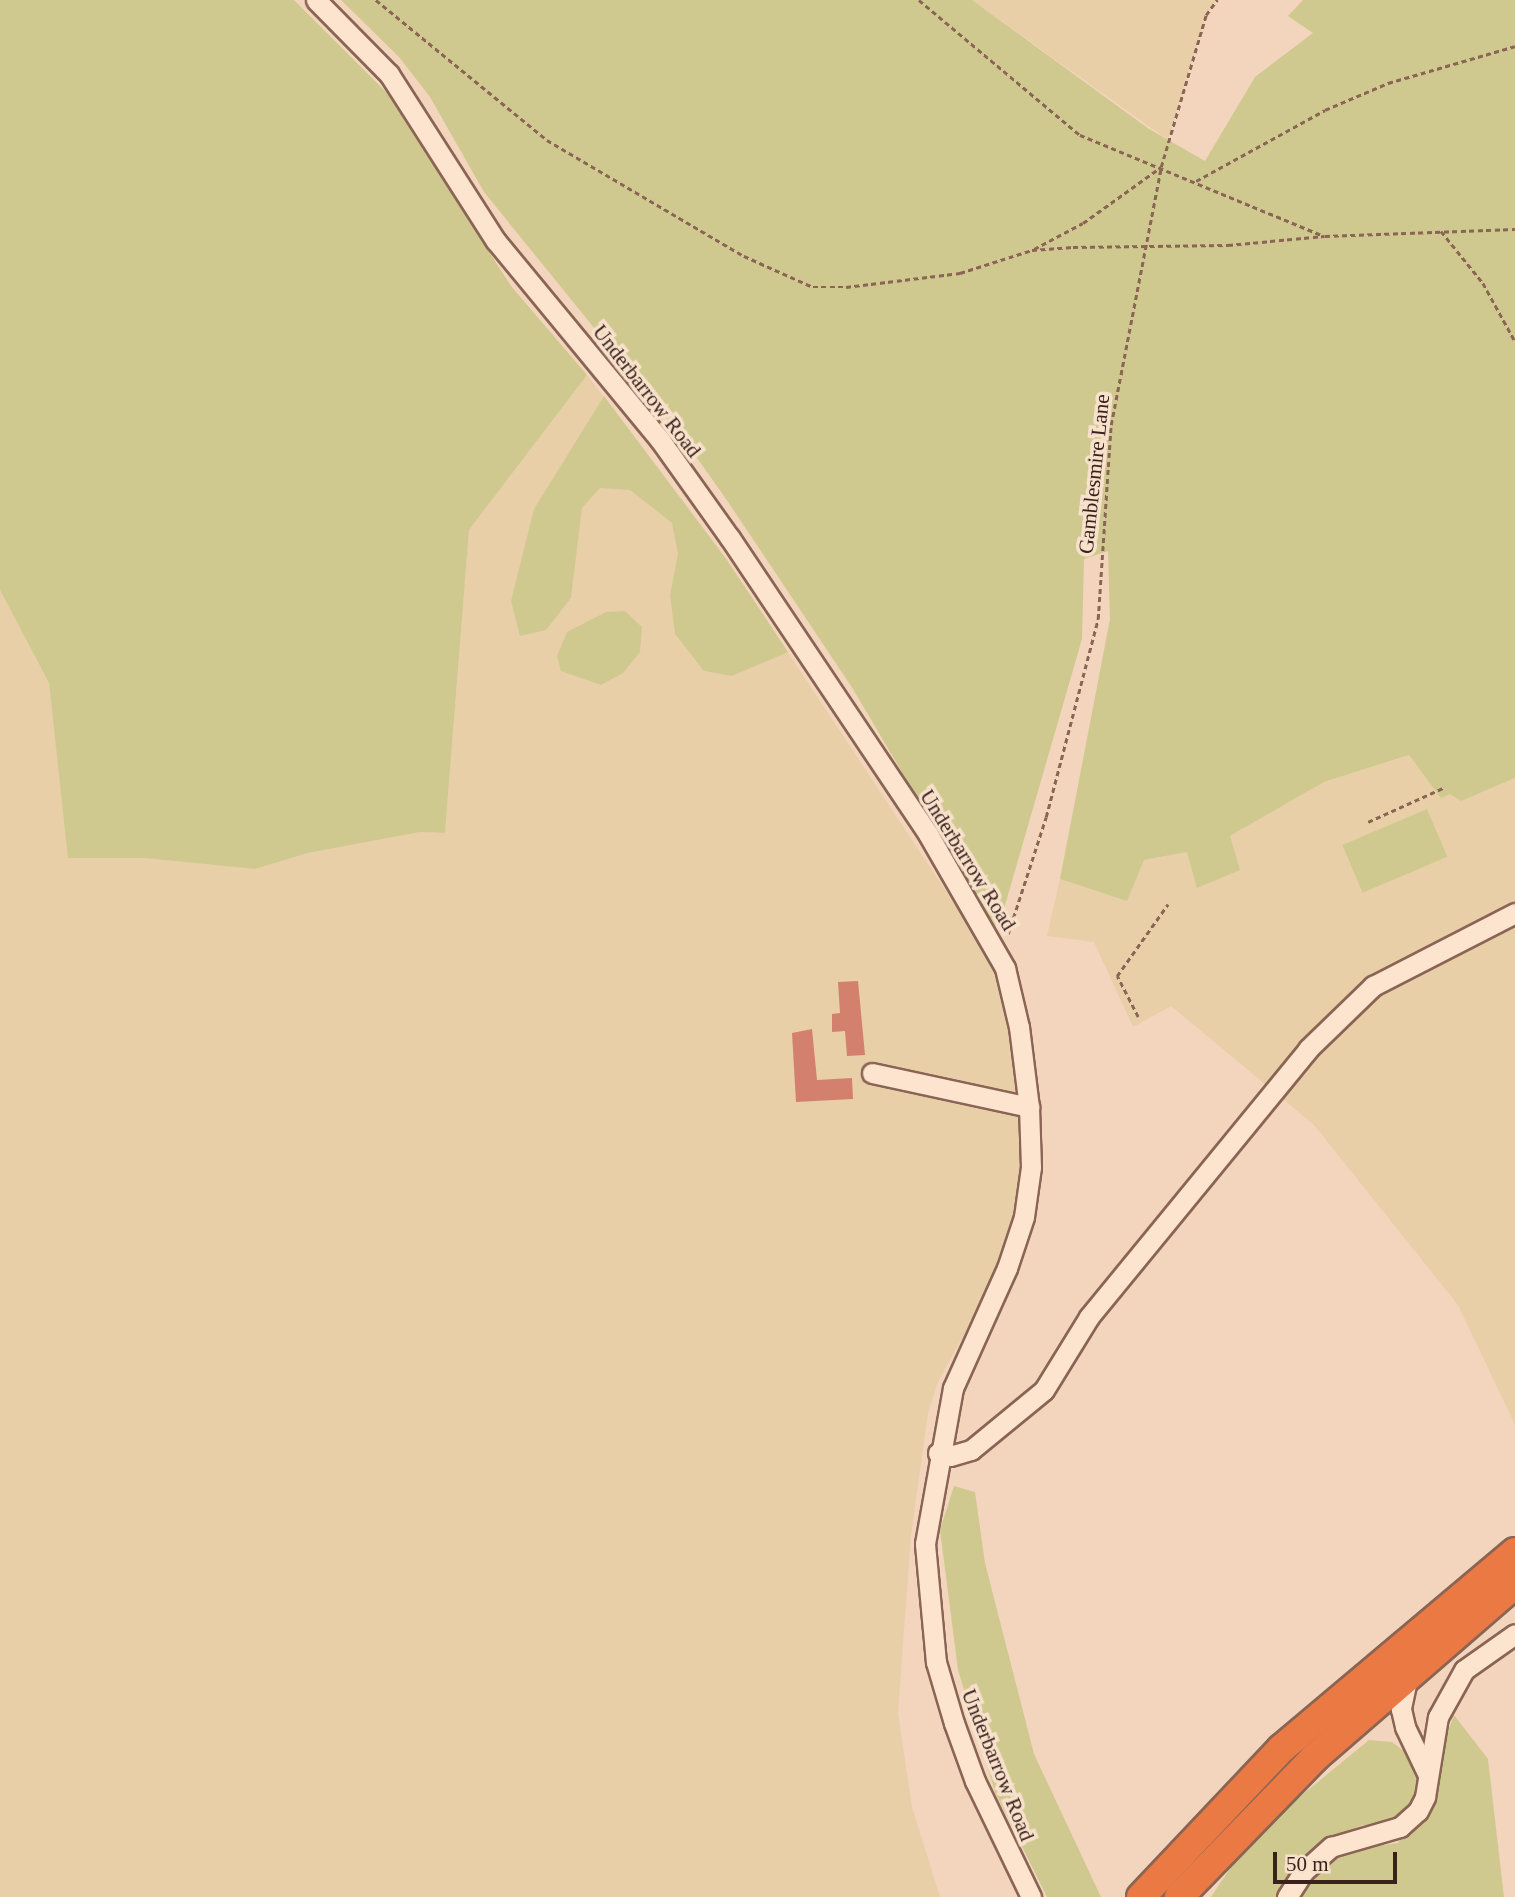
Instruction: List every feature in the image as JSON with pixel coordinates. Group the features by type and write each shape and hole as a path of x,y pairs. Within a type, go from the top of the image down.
{"highway":[{"path":"1141,1897 1281,1749 1515,1552"},
{"path":"1179,1897 1360,1717 1408,1673 1515,1584"}],"street":[{"name":"Underbarrow Road","path":"316,0 389,74 496,241 652,431 714,517 928,834 996,947 1019,1027 1029,1107 1031,1167 1024,1217 1007,1269 953,1388 938,1453 925,1544 936,1662 975,1781 1031,1897"},
{"path":"938,1453 950,1455 971,1450 1044,1390 1090,1317 1308,1049 1373,986 1515,913"},
{"path":"872,1073 1029,1107"},
{"path":"1287,1897 1303,1872 1331,1847 1400,1827 1425,1797 1438,1717 1464,1670 1515,1634"},
{"path":"1408,1673 1401,1709 1405,1727 1428,1776"},
{"path":"1360,1717 1385,1715 1405,1727"}],"path":[{"path":"376,0 547,140 782,276 813,287 846,287 960,273 1032,250 1083,223 1161,167"},
{"path":"919,0 1080,135 1325,236"},
{"name":"Gamblesmire Lane","path":"996,947 1011,928 1035,854 1098,619 1111,425 1161,167 1206,16 1217,0"},
{"path":"1196,181 1325,110 1376,89 1515,46"},
{"path":"1032,250 1515,229"},
{"path":"1441,231 1483,283 1515,341"},
{"path":"1368,822 1445,786"},
{"path":"1138,1017 1117,976 1168,904"}],"shaded area":[{"path":"0,0 294,0 387,93 511,286 587,375 469,530 445,833 420,832 308,853 255,869 144,858 68,858 49,683 0,590"},
{"path":"341,0 972,0 1149,129 1205,161 1255,77 1313,33 1288,16 1303,0 1515,0 1515,778 1461,801 1450,794 1441,798 1409,755 1324,782 1230,836 1240,870 1197,888 1187,852 1144,860 1127,901 1060,879 1110,619 1108,551 1084,559 1082,639 1001,919 993,927 853,689 724,496 680,434 484,192 430,97 399,57"},
{"path":"972,0 1217,0 1206,16 1168,140"},
{"path":"587,375 727,560 967,923 997,977 1008,1020 1019,1100 907,1085 1020,1115 1025,1151 1019,1210 1004,1261 938,1382 928,1413 911,1535 898,1713 912,1807 940,1897 0,1897 0,590 49,683 69,858 144,858 255,869 308,853 420,832 445,833 469,530"},
{"path":"604,396 727,560 788,652 732,676 704,671 675,634 670,595 678,554 672,523 630,490 600,488 582,508 571,598 546,630 520,636 511,601 534,509"},
{"path":"625,611 642,627 640,652 623,673 601,685 561,671 557,656 567,632 606,612"},
{"path":"1410,755 1461,801 1515,778 1515,1425 1458,1305 1314,1125 1171,1006 1133,1027 1094,942 1047,936 1060,879 1106,894 1144,860 1187,852 1230,836 1324,782"},
{"path":"1427,809 1447,857 1363,893 1342,845"},
{"path":"954,1486 975,1492 985,1563 1034,1754 1101,1897 1047,1897 995,1792 958,1670 940,1530"},
{"path":"1454,1715 1488,1759 1504,1897 1298,1897 1340,1851 1398,1843 1418,1811"},
{"path":"1369,1740 1392,1742 1410,1756 1421,1776 1411,1808 1387,1826 1363,1825 1330,1839 1288,1880 1277,1897 1211,1897 1251,1837"}],"building":[{"path":"858,981 865,1055 847,1056 845,1031 832,1032 832,1014 840,1013 838,982"},
{"path":"812,1029 817,1080 852,1078 853,1099 796,1102 792,1033"}]}
